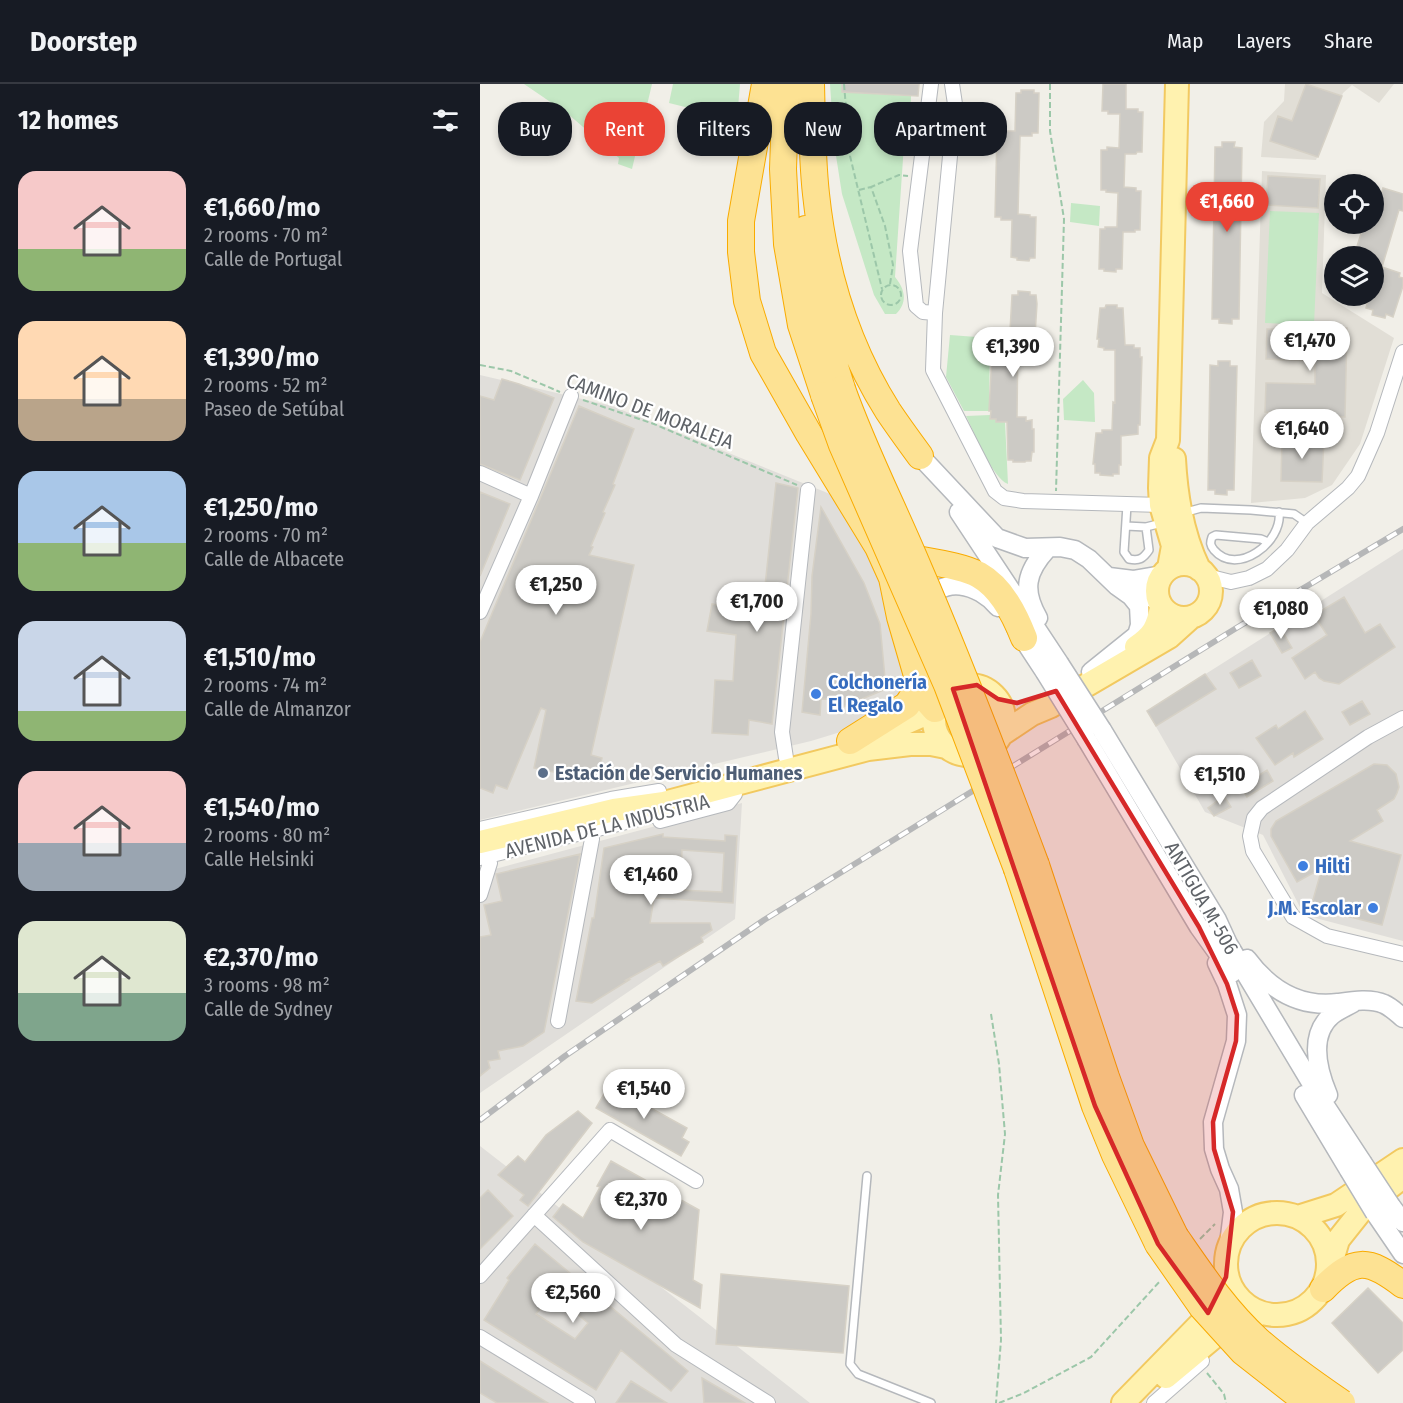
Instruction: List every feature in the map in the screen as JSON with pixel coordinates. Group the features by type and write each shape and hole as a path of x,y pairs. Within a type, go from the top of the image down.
{"highway":[{"path":"765,84 741,221 741,252 747,301 763,353 878,547 892,578 900,617 920,686 935,710"},
{"path":"786,84 783,170 787,243 801,325 833,393"},
{"path":"809,84 803,141 804,213 810,266 842,445 1026,867 1099,1116 1114,1155 1215,1293 1256,1339 1298,1373 1342,1403"},
{"path":"809,84 816,194 824,245 836,297 865,368 887,410 920,456"},
{"path":"878,547 892,554 978,574 994,586 1016,617 1024,639"},
{"path":"850,741 907,705 920,686"},
{"path":"1178,1240 1202,1307 1244,1352 1308,1403"},
{"path":"1325,1283 1350,1266 1367,1264 1390,1275 1403,1285"}],"main road":[{"path":"998,699 1026,703 1046,696 1148,639 1154,631 1160,604 1157,588 1173,546 1167,518 1161,458 1168,440 1177,84"},
{"path":"1002,734 1032,714 1051,706 1169,637 1189,618 1201,613 1209,602 1211,589 1190,550 1167,518"},
{"path":"1165,572 1184,564 1203,572"},
{"path":"1160,604 1174,617 1189,618"},
{"path":"614,810 664,803 868,750 910,744 931,744 946,747 957,753 976,755 987,751 997,743 1005,722 1004,711 998,699 989,690 977,685 964,685 952,689 943,696 935,710 935,730 946,747"},
{"path":"614,810 659,791 892,729 935,710"},
{"name":"AVENIDA DE LA INDUSTRIA","path":"480,842 614,810"},
{"path":"1298,1217 1336,1205 1403,1160"},
{"path":"1325,1283 1328,1256 1322,1239 1315,1230 1298,1217 1286,1214 1264,1214 1248,1221 1229,1244 1225,1264 1226,1277 1235,1295 1248,1308 1260,1313 1279,1316 1296,1312 1311,1303 1325,1283 1338,1240 1365,1206 1403,1177"},
{"path":"1123,1403 1204,1320 1226,1277"},
{"path":"1134,1403 1214,1337 1260,1313"}],"street":[{"path":"931,84 910,251 916,306 923,312 935,314"},
{"path":"952,84 955,104 935,314 933,370 995,491 1004,498 1056,503 1127,505 1167,518"},
{"path":"1203,572 1231,582 1249,578 1267,569 1287,550 1307,523 1348,488 1358,476 1377,433 1403,352"},
{"path":"480,612 531,496 571,396"},
{"path":"920,456 997,538 1025,548 1060,547 1075,550 1131,596 1139,606 1140,625 1137,635 1091,672"},
{"name":"ANTIGUA M-506","path":"920,456 970,527 1094,735 1217,920 1228,944 1356,1161 1383,1210 1403,1254"},
{"path":"480,473 531,496"},
{"path":"786,758 782,732 808,490"},
{"path":"1047,549 1036,561 1029,574 1028,587 1052,667"},
{"path":"1113,581 1134,580 1165,572"},
{"path":"1113,581 1138,590 1160,604"},
{"path":"964,685 934,673 925,658 920,632 921,613 929,598 941,589 958,585 974,588 991,599 1024,639 1052,667"},
{"path":"1403,718 1368,737 1262,808 1254,818 1250,836 1253,851 1293,917 1327,936 1403,954"},
{"name":"ANTIGUA M-506","path":"1094,735 1199,927 1222,956 1356,1161"},
{"name":"AVENIDA DE LA INDUSTRIA","path":"483,862 821,772 910,744"},
{"name":"AVENIDA DE LA INDUSTRIA","path":"480,829 611,799 659,791"},
{"name":"AVENIDA DE LA INDUSTRIA","path":"483,862 592,839 728,803 735,794"},
{"path":"558,1022 592,839"},
{"path":"480,895 483,862"},
{"path":"1217,920 1254,969 1277,991 1307,1002 1335,1003 1357,1000 1383,1003 1403,1018"},
{"path":"1199,927 1227,984 1237,1015 1236,1041 1213,1122 1214,1149 1229,1189 1233,1209 1229,1244"},
{"path":"1356,1161 1320,1075 1316,1051 1320,1032 1331,1016 1357,1000"},
{"path":"480,1276 610,1130 696,1181"},
{"name":"ANTIGUA M-506","path":"1383,1210 1403,1222"},
{"path":"534,1215 676,1345 768,1403"},
{"path":"1154,1403 1260,1313"},
{"path":"480,1337 588,1403"},
{"path":"1112,1403 1159,1366"}],"lane":[{"path":"1127,505 1124,552 1129,559 1143,558 1167,518"},
{"path":"1126,526 1202,508 1294,514 1307,523"},
{"path":"1268,542 1261,538 1216,535 1210,541 1211,546 1226,560 1248,557 1268,542 1277,530 1280,521 1279,512"},
{"path":"867,1176 850,1364 858,1374 931,1403"}],"path":[{"path":"844,84 850,156 882,289 880,295 882,301 888,305 897,304 901,298 901,292 897,286 890,284 882,289"},
{"path":"1050,84 1050,131 1064,219 1056,503"},
{"path":"858,190 899,175 919,177"},
{"path":"871,187 885,226 893,265 890,284"},
{"name":"CAMINO DE MORALEJA","path":"480,365 511,371 571,396 654,424 808,490"},
{"path":"991,1014 999,1064 1005,1134 998,1195 1001,1340 997,1403 1024,1393 1091,1357 1162,1279"},
{"path":"1178,1240 1233,1209"},
{"path":"1199,1363 1224,1395 1226,1403"}],"highlighted area":[{"path":"977,685 998,699 1017,703 1056,691 1199,927 1227,984 1237,1015 1236,1041 1213,1122 1214,1149 1233,1212 1226,1277 1208,1313 1158,1244 1095,1106 953,689"}],"shaded area":[{"path":"1285,84 1394,84 1379,103 1352,85 1343,93 1316,160 1261,157 1264,122 1284,101"},
{"path":"1262,171 1324,175 1322,293 1324,306 1343,306 1394,338 1360,444 1332,485 1305,498 1251,503"},
{"path":"480,375 612,406 835,496 879,570 906,680 905,699 857,727 811,741 480,820"},
{"path":"1403,549 1403,941 1304,915 1263,835 1205,812 1147,711"},
{"path":"742,803 735,919 480,1093 480,873"},
{"path":"480,1146 810,1403 480,1403"}],"green space":[{"path":"524,84 652,84 648,102 584,102 584,128 572,117 572,102 550,102"},
{"path":"673,84 740,84 738,102 677,102 677,105 669,103"},
{"path":"830,84 858,84 858,93 911,96 911,102 874,102 874,156 903,156 895,277 903,291 904,300 896,314 885,314 874,295 842,194 836,156 862,156 862,102 831,102"},
{"path":"617,156 635,156 632,169 618,164 619,158"},
{"path":"1071,203 1100,206 1099,226 1070,222"},
{"path":"1270,211 1319,213 1314,325 1265,323"},
{"path":"950,335 990,338 989,411 964,411 946,377"},
{"path":"1083,380 1094,393 1095,422 1064,420 1063,399"},
{"path":"990,415 991,419 996,419 996,422 1005,422 1008,484 990,464 966,416"}],"building":[{"path":"842,84 919,84 918,96 842,92"},
{"path":"1103,84 1126,84 1126,109 1138,109 1138,112 1143,112 1142,152 1125,154 1124,187 1141,191 1140,230 1123,232 1122,269 1116,269 1116,272 1099,269 1100,229 1117,227 1118,193 1101,190 1101,150 1107,150 1107,147 1119,148 1120,114 1108,114 1108,111 1102,111"},
{"path":"1306,84 1342,96 1318,157 1270,141 1278,116 1292,121"},
{"path":"1021,90 1034,90 1034,93 1039,93 1038,133 1032,133 1032,136 1020,136 1018,214 1036,217 1035,258 1030,258 1029,261 1011,257 1012,220 1001,220 1001,217 995,217 996,156 1007,156 1007,131 1015,131 1016,93 1021,93"},
{"path":"1222,142 1235,142 1234,147 1242,148 1239,319 1232,319 1232,324 1219,323 1219,319 1212,319 1215,147 1222,147"},
{"path":"1268,176 1320,179 1318,208 1266,205"},
{"path":"1384,188 1403,194 1403,211 1399,210 1384,260 1384,246 1357,246 1361,234 1384,234"},
{"path":"1384,268 1400,273 1399,277 1403,278 1403,286 1393,317 1386,314 1385,318 1372,315 1373,310 1366,308 1366,306 1384,306"},
{"path":"1018,291 1036,295 1037,304 1035,335 1018,337 1017,417 1026,417 1026,421 1032,420 1032,429 1034,429 1034,452 1032,452 1031,461 1025,462 1008,460 1007,422 996,422 996,419 990,419 991,411 989,411 993,334 999,334 999,331 1010,331 1012,295 1018,295"},
{"path":"1106,305 1117,305 1117,308 1123,308 1125,345 1140,348 1140,357 1142,357 1138,434 1121,436 1121,465 1119,465 1119,474 1113,474 1113,476 1095,473 1095,464 1093,464 1096,433 1102,433 1102,430 1112,430 1113,402 1115,403 1115,350 1104,350 1098,347 1099,339 1097,339 1100,308 1105,308"},
{"path":"1317,327 1347,328 1345,417 1265,412 1266,383 1315,384 1315,361 1266,359 1267,329 1317,331"},
{"path":"1218,361 1230,361 1230,366 1237,366 1234,490 1227,490 1227,495 1215,494 1215,490 1208,490 1210,365 1218,366"},
{"path":"502,379 554,398 520,480 480,464 480,396 494,400"},
{"path":"579,406 634,429 589,555 634,565 591,755 602,758 599,771 588,769 588,772 560,766 559,773 534,768 546,710 541,708 507,789 496,785 493,793 480,788 480,642"},
{"path":"1282,438 1324,439 1322,482 1281,481"},
{"path":"776,483 798,488 772,724 749,720 748,735 712,733 715,680 733,681 736,635 707,631 712,604 762,614"},
{"path":"480,492 510,504 480,576"},
{"path":"821,507 864,583 880,624 886,689 840,708 841,700 821,699 820,715 802,712 812,576"},
{"path":"1344,597 1365,633 1380,624 1395,647 1339,684 1324,681 1315,672 1305,679 1292,658 1327,635 1314,615"},
{"path":"1280,627 1292,648 1282,653 1270,633"},
{"path":"1252,660 1261,676 1239,688 1230,673"},
{"path":"1205,674 1216,689 1156,726 1147,711"},
{"path":"1362,701 1370,714 1350,725 1342,712"},
{"path":"1305,711 1323,739 1294,757 1293,753 1275,765 1256,738 1276,725 1278,729"},
{"path":"1374,764 1387,765 1396,774 1399,787 1394,799 1377,810 1383,821 1350,841 1401,855 1382,925 1311,907 1322,868 1297,882 1271,836 1271,829 1276,821"},
{"path":"1267,770 1273,781 1247,797 1241,787"},
{"path":"1224,796 1231,807 1214,816 1208,808"},
{"path":"663,834 663,837 725,841 725,835 737,836 733,903 654,898 650,923 710,923 712,930 701,937 703,942 663,966 660,961 592,1003 576,1001 592,918 594,918 604,848","holes":["682,850 724,853 722,892 680,890"]},
{"path":"580,854 544,1032 523,1046 498,1051 500,1059 488,1061 490,1068 480,1076 480,937 491,935 484,905 502,901 496,874"},
{"path":"609,1085 687,1128 682,1138 689,1142 681,1156 596,1108"},
{"path":"578,1111 592,1123 528,1206 520,1200 524,1195 498,1175 518,1156 525,1162 546,1135"},
{"path":"611,1161 699,1210 693,1280 702,1285 700,1308 583,1242 553,1217 563,1204 583,1218"},
{"path":"488,1190 513,1216 480,1249 480,1198"},
{"path":"535,1244 688,1371 671,1391 621,1350 596,1390 484,1320 509,1280 507,1278","holes":["553,1294 588,1323 575,1339 536,1314"]},
{"path":"721,1274 849,1286 843,1353 716,1344"},
{"path":"1368,1288 1403,1323 1403,1350 1378,1373 1332,1323"},
{"path":"480,1361 548,1403 497,1403 480,1393"},
{"path":"702,1378 745,1403 704,1403"},
{"path":"631,1381 667,1403 616,1403"}],"railway":[{"path":"480,1120 565,1056 764,920 1238,627 1403,529"}],"place":[{"name":"Colchonería El Regalo","path":"816,694"},
{"name":"Estación de Servicio Humanes","path":"543,773"},
{"name":"Hilti","path":"1303,866"},
{"name":"J.M. Escolar","path":"1373,908"}]}
